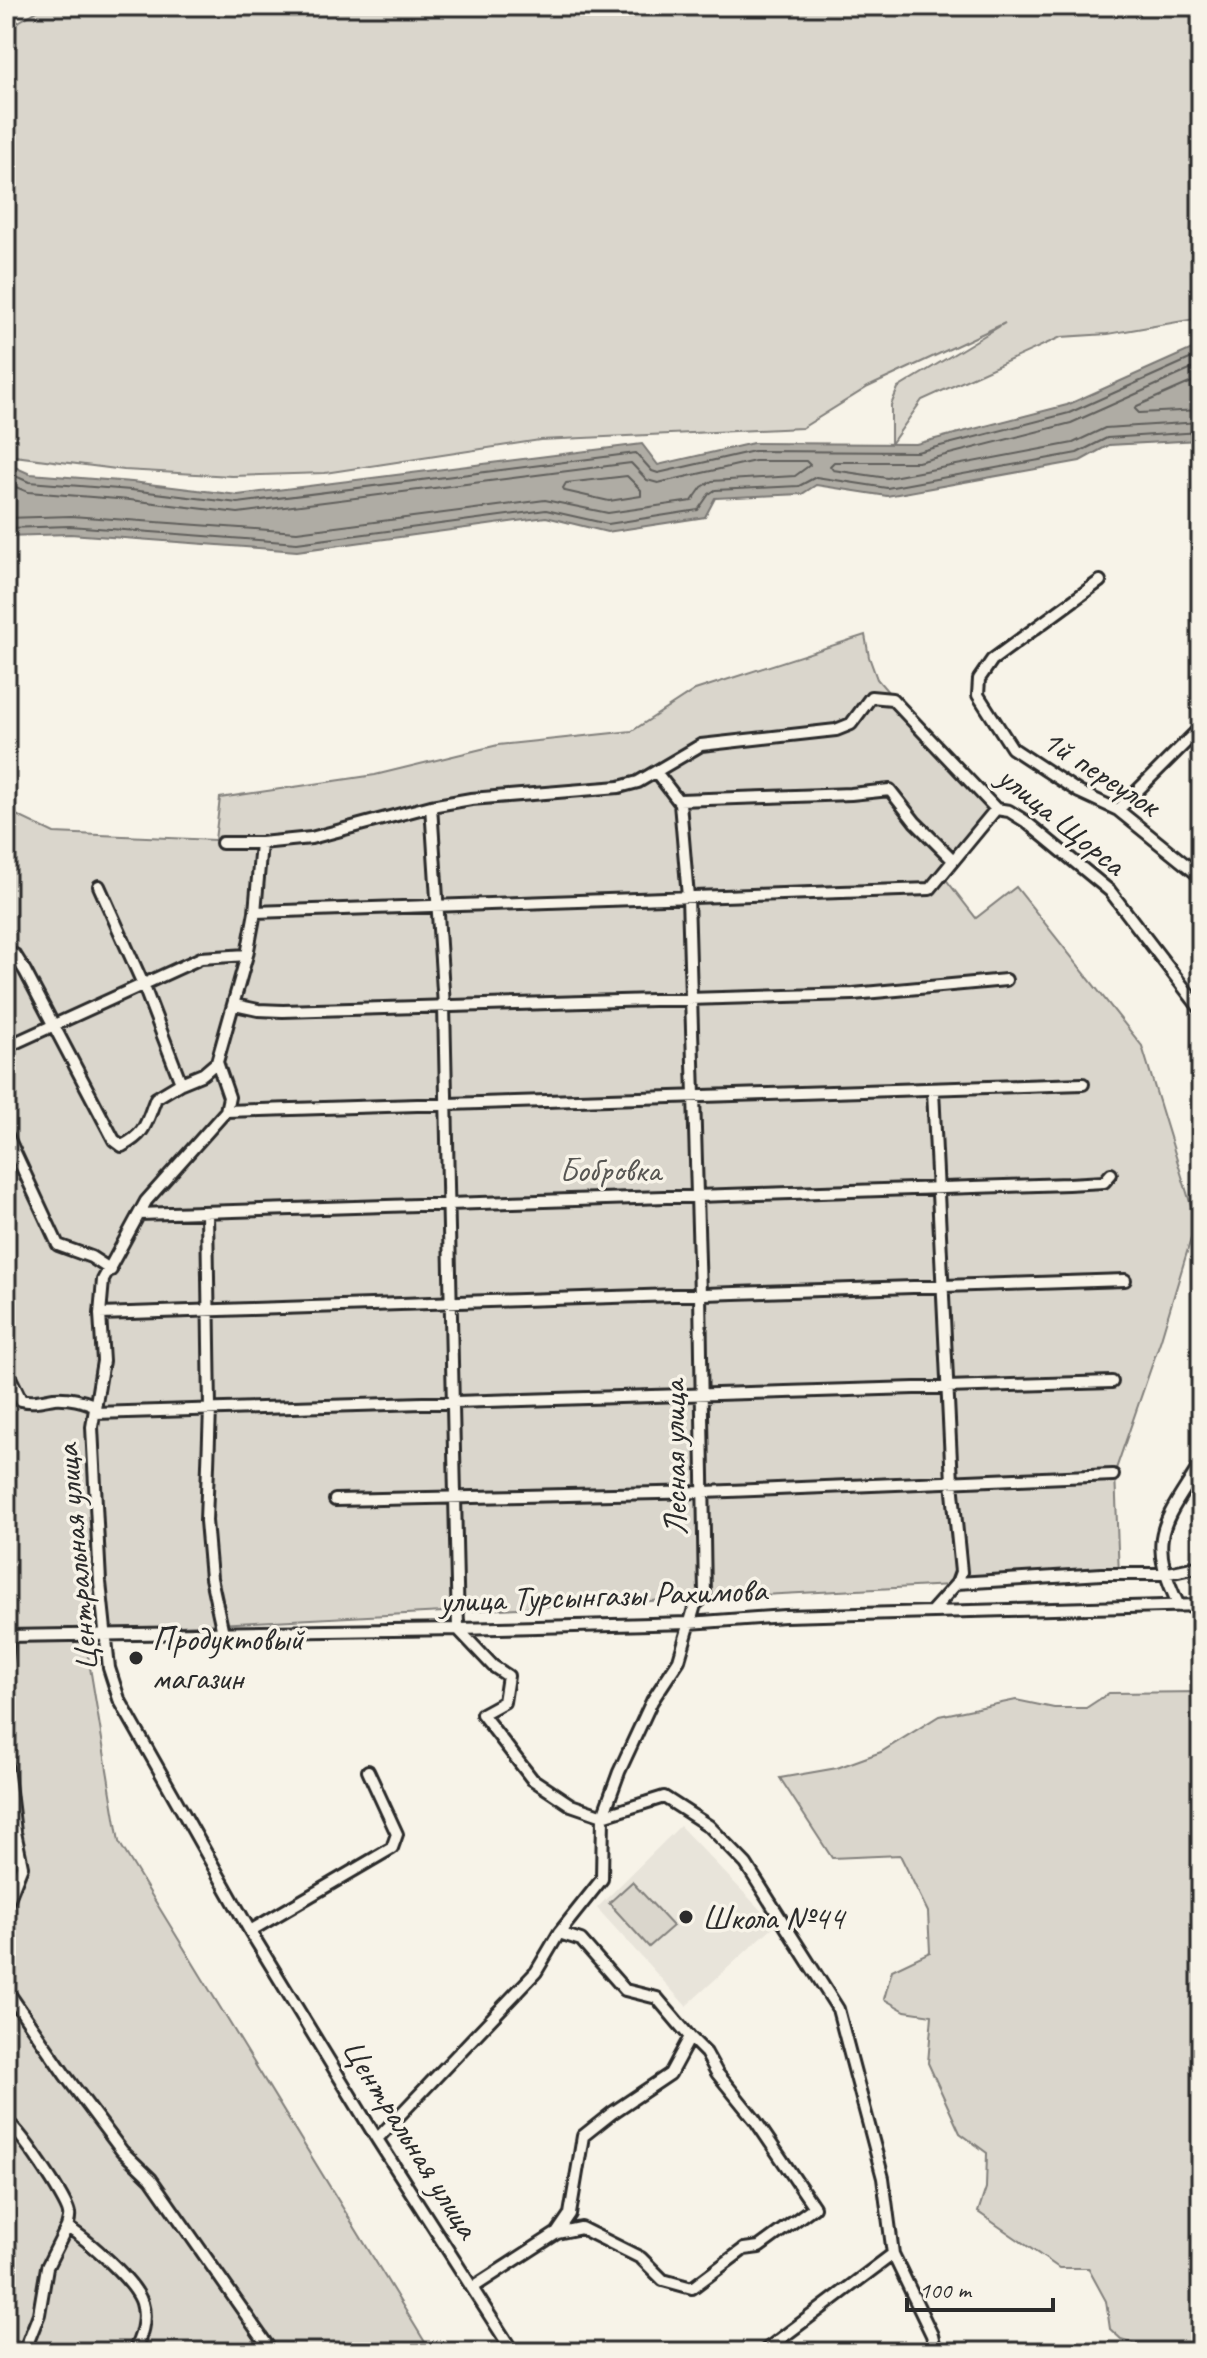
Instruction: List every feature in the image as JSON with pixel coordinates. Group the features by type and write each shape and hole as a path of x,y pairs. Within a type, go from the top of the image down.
{"street":[{"name":"1й переулок","path":"1100,581 992,660 979,679 978,695 1012,748 1079,792 1118,810 1201,877"},
{"name":"улица Щорса","path":"656,772 701,745 836,730 851,724 871,697 892,699 996,809 1009,811 1025,821 1110,891 1201,1010"},
{"path":"1118,810 1201,727"},
{"path":"222,843 261,843 327,835 431,806 471,799 619,787 638,782 656,772 679,800 890,790 915,822 953,860"},
{"name":"Лесная улица","path":"377,2139 536,1972 559,1933 602,1879 603,1816 619,1772 652,1701 679,1660 695,1605 705,1596 688,897 679,800"},
{"path":"431,806 444,1006 458,1629 493,1666 508,1676 504,1702 482,1714 532,1779 571,1805 603,1816 664,1797 709,1826 746,1864 838,2009 883,2178 893,2254 932,2335 936,2352"},
{"path":"255,912 930,889 996,809"},
{"path":"6,952 15,955 20,963 114,1140 122,1146 134,1140 150,1122 156,1098 203,1074 217,1062 247,955 255,912 261,843"},
{"path":"99,886 143,984 181,1083"},
{"path":"6,1047 201,958 247,955"},
{"path":"235,1005 283,1011 853,994 1006,980"},
{"path":"217,1062 229,1097 226,1111 1083,1084"},
{"path":"932,1611 957,1583 961,1572 952,1482 933,1090"},
{"name":"Центральная улица","path":"226,1111 146,1201 103,1280 100,1314 103,1361 92,1427 96,1520 109,1668 119,1699 250,1931 377,2139 513,2352"},
{"path":"6,1133 58,1245 91,1257 111,1270"},
{"path":"139,1214 1104,1182 1111,1174"},
{"path":"207,1212 210,1409 206,1521 211,1578 223,1633"},
{"path":"100,1314 1125,1280"},
{"path":"6,1369 21,1400 77,1399 94,1409 210,1409 1112,1382"},
{"path":"1179,1606 1164,1574 1160,1540 1166,1521 1201,1463"},
{"path":"335,1500 704,1492 1113,1475"},
{"path":"957,1583 1102,1574 1164,1574 1201,1566"},
{"name":"улица Турсынгазы Рахимова","path":"7,1633 458,1629 689,1623 932,1611 1201,1605"},
{"path":"6,1660 7,1633"},
{"path":"6,1759 22,1866 6,1906"},
{"path":"250,1931 392,1848 397,1834 368,1771"},
{"path":"472,2288 557,2233 581,2228 641,2258 663,2280 692,2288 744,2249 759,2247 814,2207 755,2120 717,2073 706,2053 657,1998 625,1990 581,1940 559,1933"},
{"path":"6,1989 122,2151 151,2179 272,2352"},
{"path":"557,2233 570,2214 583,2136 670,2074 690,2037"},
{"path":"6,2121 23,2138 58,2189 69,2214 67,2227 47,2267 39,2314 24,2352"},
{"path":"67,2227 109,2263 130,2284 142,2302 144,2320 139,2343 133,2352"},
{"path":"763,2352 893,2254"}],"shaded area":[{"name":"Школа №44","path":"680,1826 775,1925 686,2006 597,1908"}],"green space":[{"path":"46,6 1201,6 1201,318 1108,334 1061,337 922,400 891,444 891,405 898,388 1005,323 868,387 802,428 540,440 325,473 232,476 124,470 7,455 6,29"},
{"name":"Бобровка","path":"865,635 877,679 996,810 941,873 976,918 1016,887 1142,1046 1196,1222 1161,1339 1115,1472 1119,1576 84,1631 119,1842 431,2352 6,2352 6,810 54,833 215,840 220,798 375,775 498,745 632,731 695,690"},
{"path":"1201,1692 1201,2352 1141,2352 1141,2345 1121,2339 1110,2329 1106,2301 1088,2268 1059,2268 978,2212 986,2188 987,2153 960,2133 928,2063 932,2015 905,2011 884,1999 892,1970 930,1952 928,1912 900,1855 832,1858 780,1778 837,1768 881,1752 939,1716 1016,1700 1054,1708 1086,1708 1109,1693"},
{"path":"632,1882 673,1926 649,1947 609,1903"}],"water":[{"path":"1201,345 1199,440 1109,445 1080,461 887,496 816,485 802,494 715,498 705,517 607,532 546,517 297,551 70,534 6,536 6,463 30,474 238,495 642,444 658,465 753,443 916,444 1067,405"}],"place":[{"name":"Продуктовый магазин","path":"136,1658"},
{"name":"Школа №44","path":"686,1917"}]}
